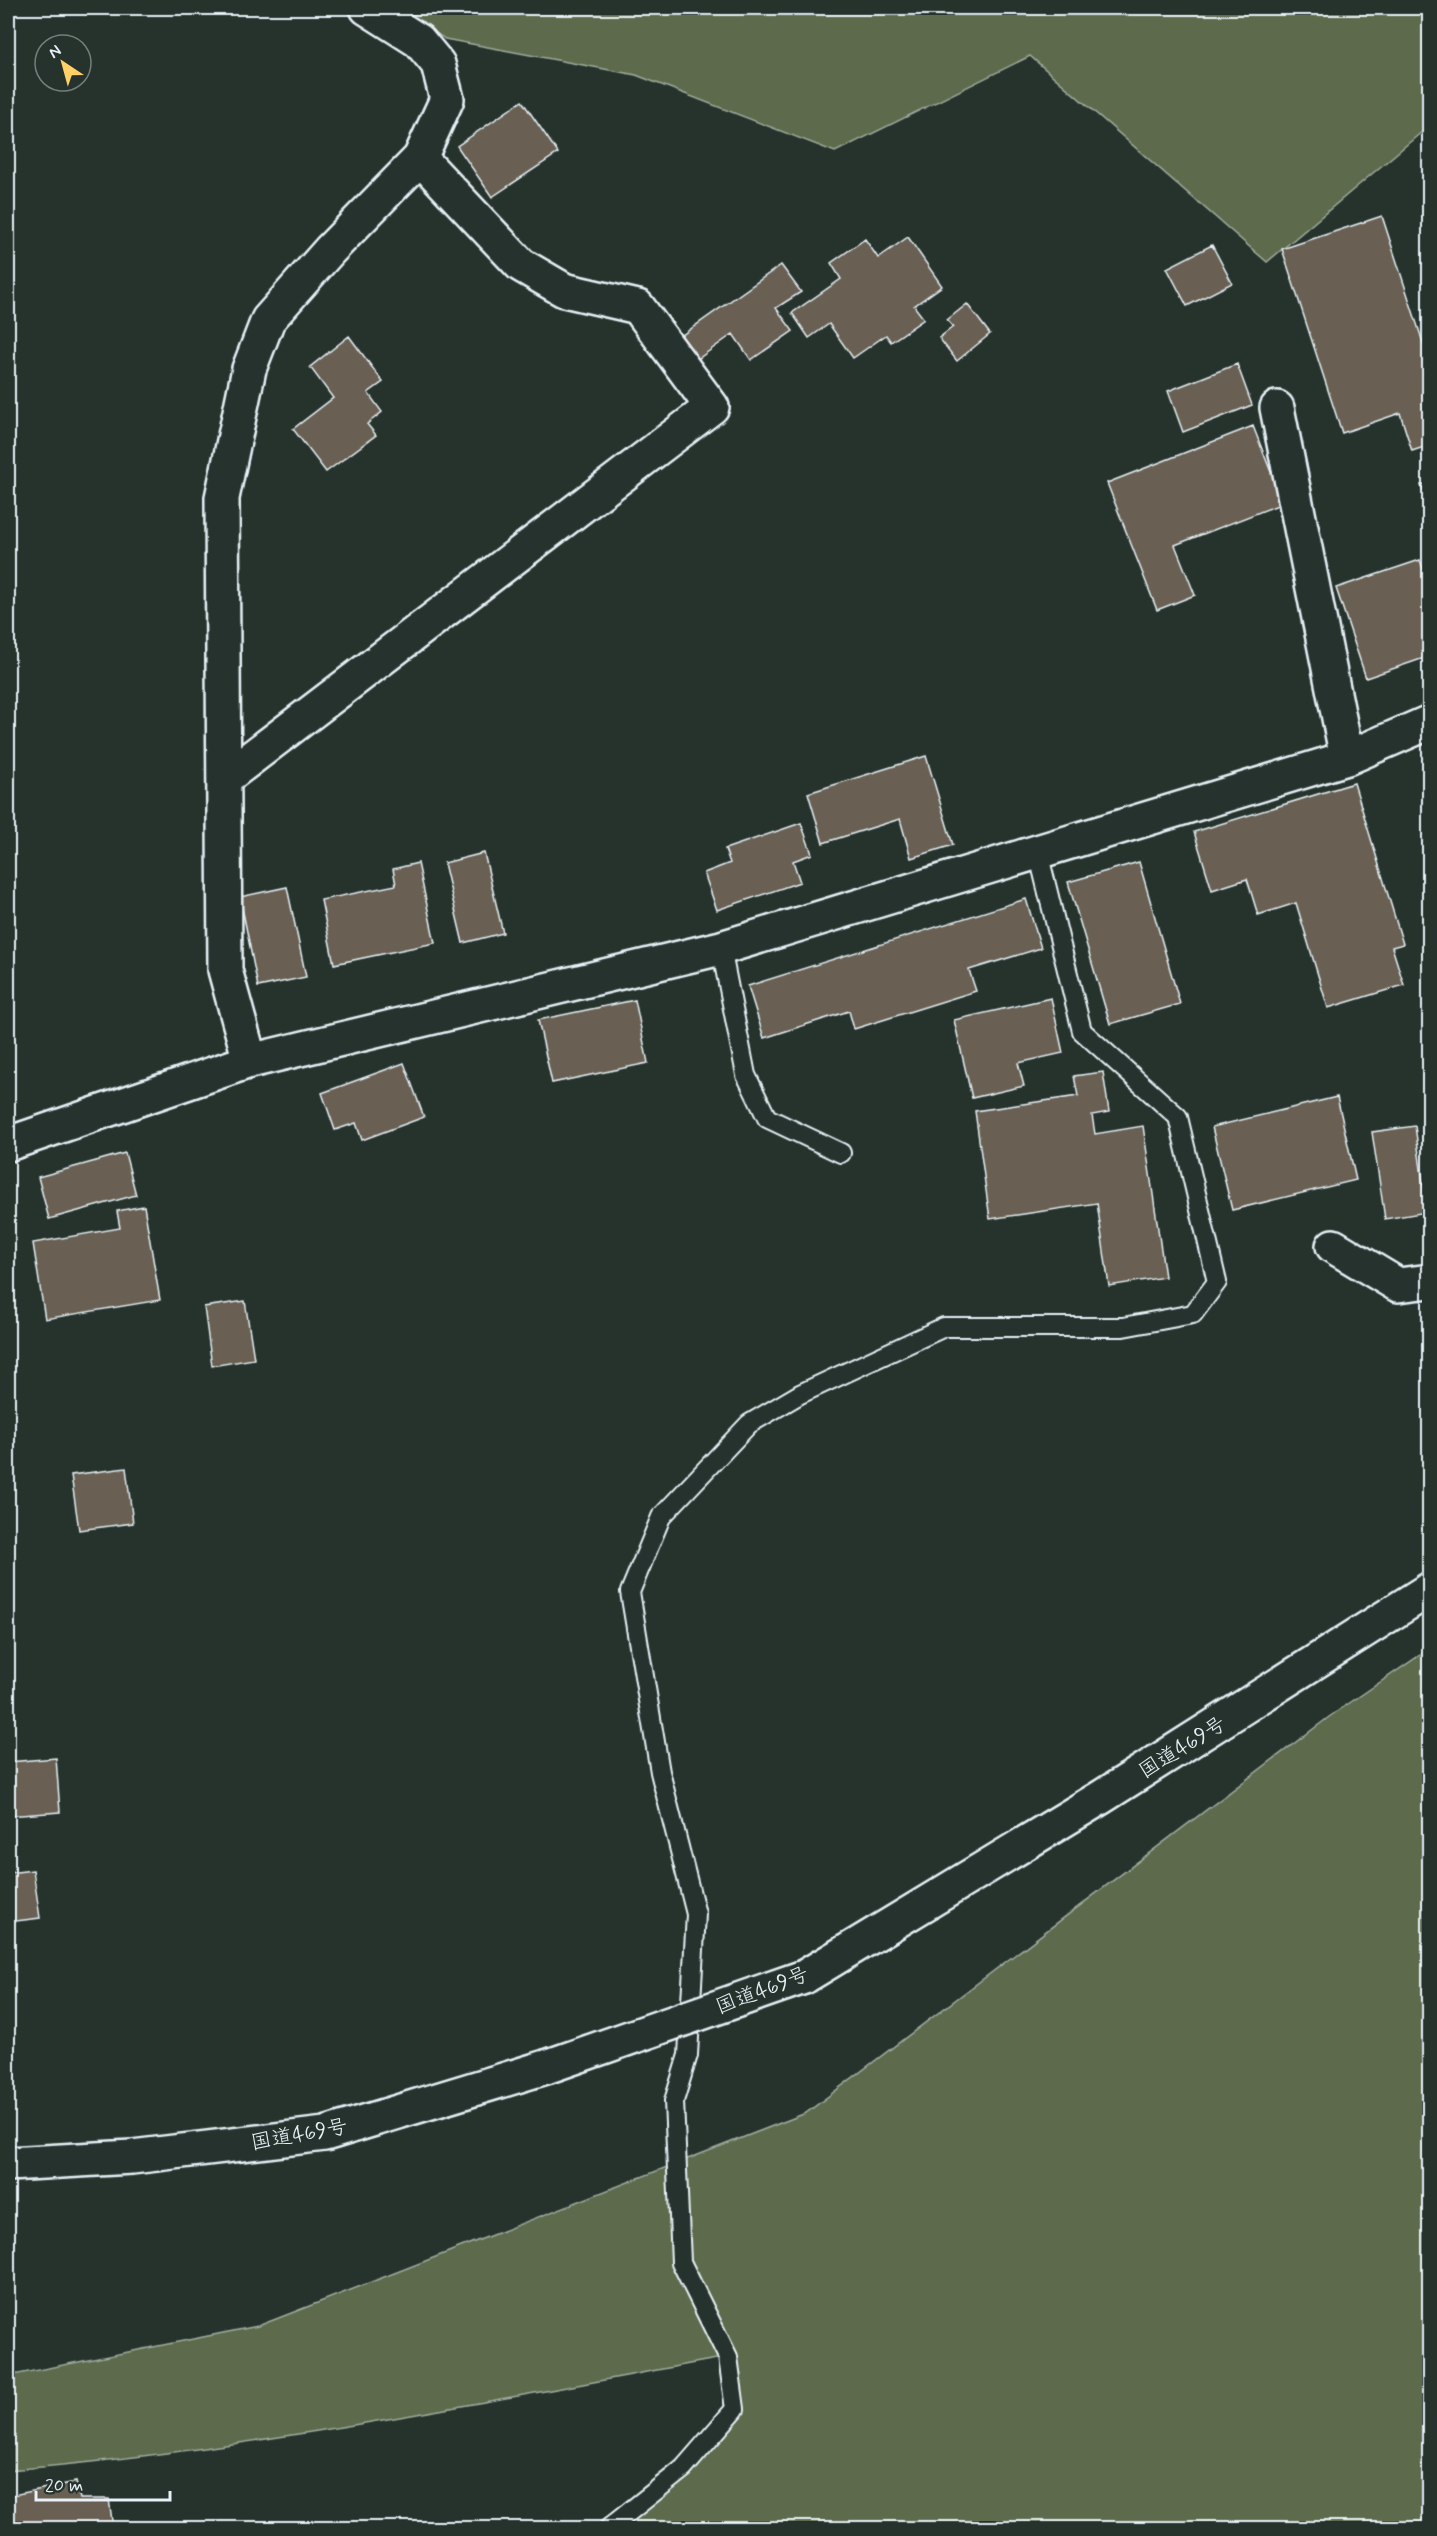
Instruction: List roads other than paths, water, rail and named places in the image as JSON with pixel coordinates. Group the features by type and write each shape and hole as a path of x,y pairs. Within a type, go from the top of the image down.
{"main road":[{"path":"250,1061 225,970 222,498 249,369 268,320 330,250 420,158 447,99 438,64 418,41 367,8"},
{"path":"225,778 712,407 638,307 564,290 521,265 420,158"},
{"path":"1277,408 1347,758"},
{"path":"8,1144 250,1061 721,948 1347,758 1430,722"},
{"path":"1333,1246 1398,1285 1430,1281"},
{"name":"国道469号","path":"8,2164 132,2157 325,2134 546,2067 804,1977 1101,1798 1430,1589"}],"lane":[{"path":"609,2529 683,2469 735,2409 728,2357 681,2262 674,2101 688,2055 696,1914 660,1772 630,1592 661,1517 749,1424 800,1394 944,1327 1123,1327 1194,1314 1217,1282 1178,1117 1082,1031 1038,852"},
{"path":"721,948 746,1075 767,1118 841,1153"}]}
